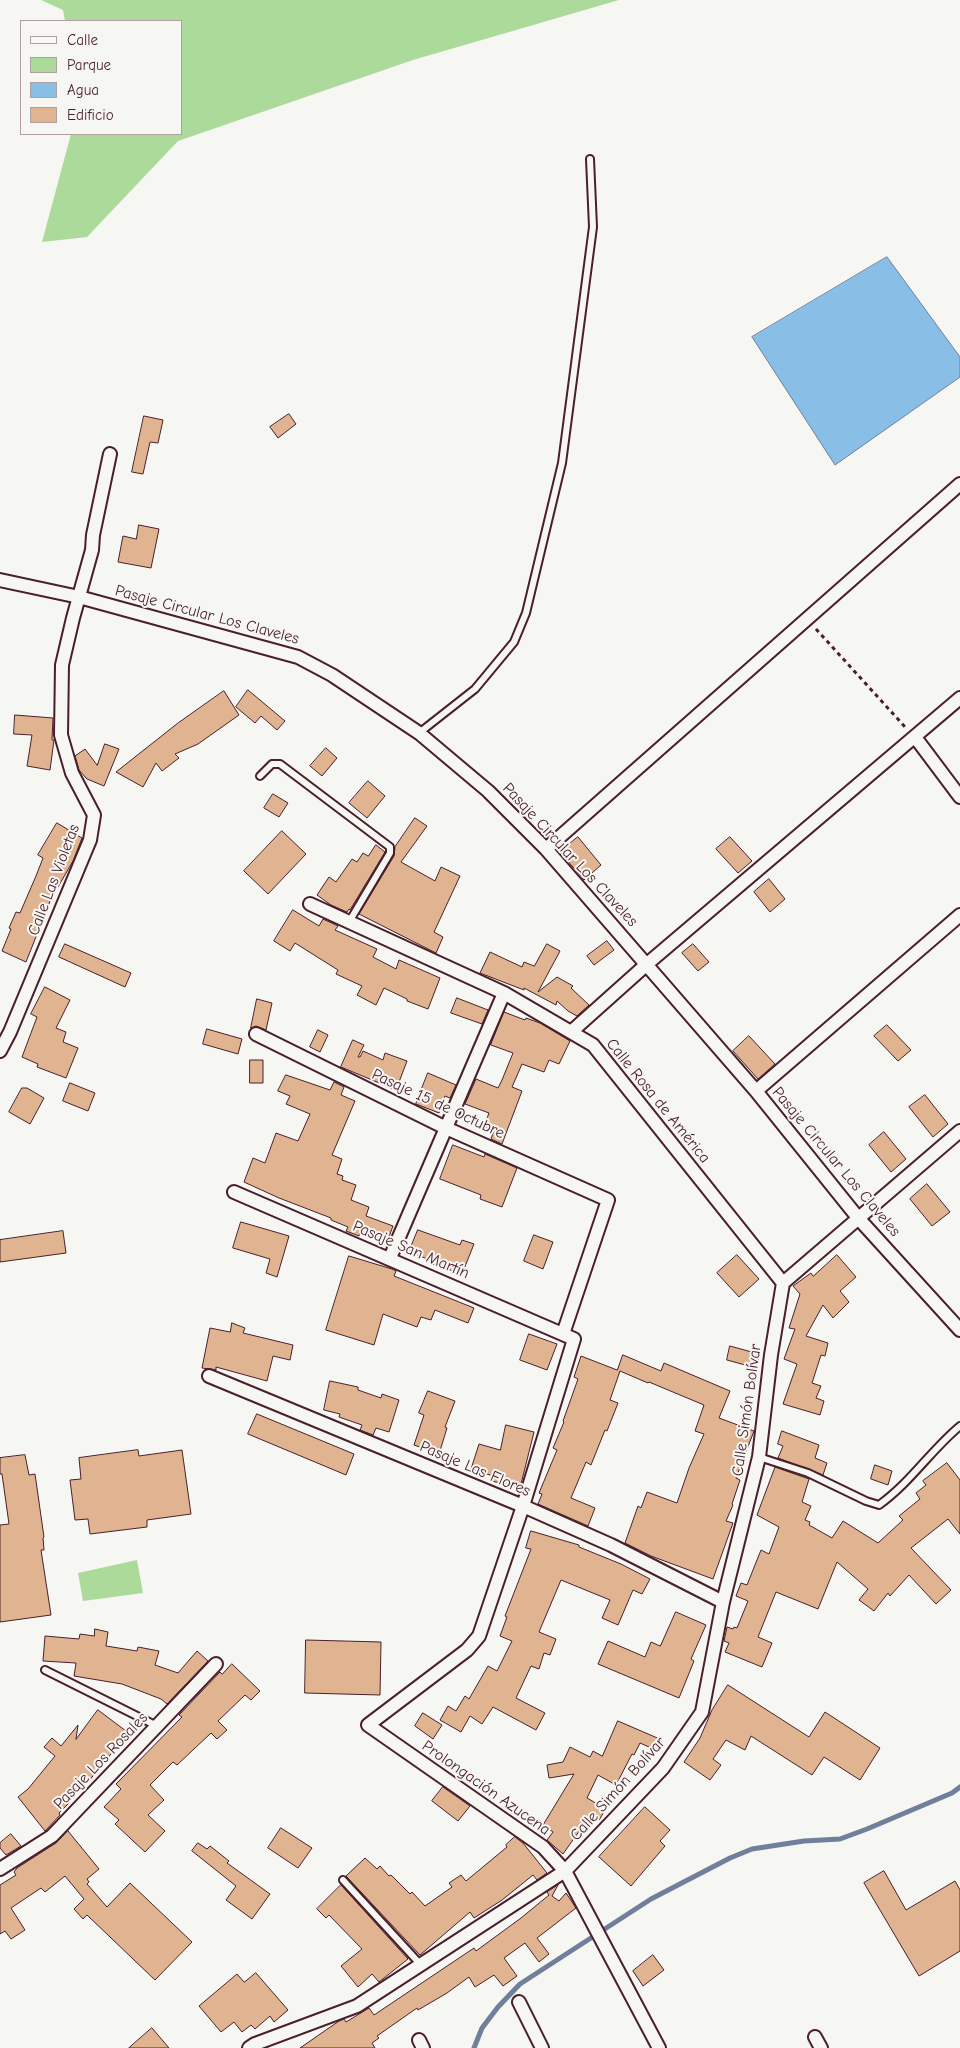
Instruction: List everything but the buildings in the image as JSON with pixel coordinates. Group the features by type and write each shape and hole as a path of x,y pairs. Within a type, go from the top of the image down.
{"street":[{"name":"Calle Las Violetas","path":"0,1051 10,1032 90,840 94,815 72,772 61,735 62,665 92,550 93,535 110,454"},
{"path":"546,849 960,484"},
{"name":"Pasaje Circular Los Claveles","path":"0,580 79,597 298,656 332,675 419,733 488,791 546,849 756,1091 859,1219 960,1330"},
{"path":"571,1032 647,964 960,698"},
{"path":"915,737 960,797"},
{"name":"Calle Rosa de América","path":"310,904 504,993 593,1045 783,1283"},
{"path":"756,1091 960,915"},
{"path":"390,1258 504,993"},
{"name":"Pasaje 15 de Octubre","path":"256,1034 446,1128 608,1200 569,1337"},
{"path":"783,1283 960,1131"},
{"name":"Pasaje San Martín","path":"234,1192 569,1337"},
{"name":"Calle Simón Bolívar","path":"249,2048 270,2044 357,2006 565,1871 662,1768 702,1712 723,1602 759,1457 771,1355 783,1283"},
{"path":"524,1506 569,1337"},
{"name":"Pasaje Las Flores","path":"209,1376 524,1506 611,1545 723,1602"},
{"name":"Prolongación Azucena","path":"524,1506 479,1636 467,1650 368,1725 543,1847 565,1871 659,2048"},
{"name":"Pasaje Los Rosales","path":"0,1869 52,1836 216,1664"},
{"path":"519,2002 542,2048"}],"lane":[{"path":"419,733 475,689 514,642 526,613 562,462 593,227 590,159"},
{"path":"260,776 272,764 280,764 390,847 390,853 349,922"},
{"path":"759,1457 808,1473 880,1505 892,1496 945,1438 960,1426"},
{"path":"45,1670 157,1726"},
{"path":"343,1880 421,1965"}],"path":[{"path":"807,619 915,737"}],"green space":[{"path":"41,0 619,0 413,60 178,141 87,237 42,242 71,135 182,135 182,20 65,20 63,10"},
{"path":"137,1560 143,1593 83,1601 78,1573"}],"water":[{"path":"887,257 960,357 960,377 835,465 752,337"}],"waterway":[{"path":"474,2048 482,2028 498,2007 520,1984 651,1899 730,1858 752,1849 804,1841 840,1839 952,1793 960,1787"}]}
